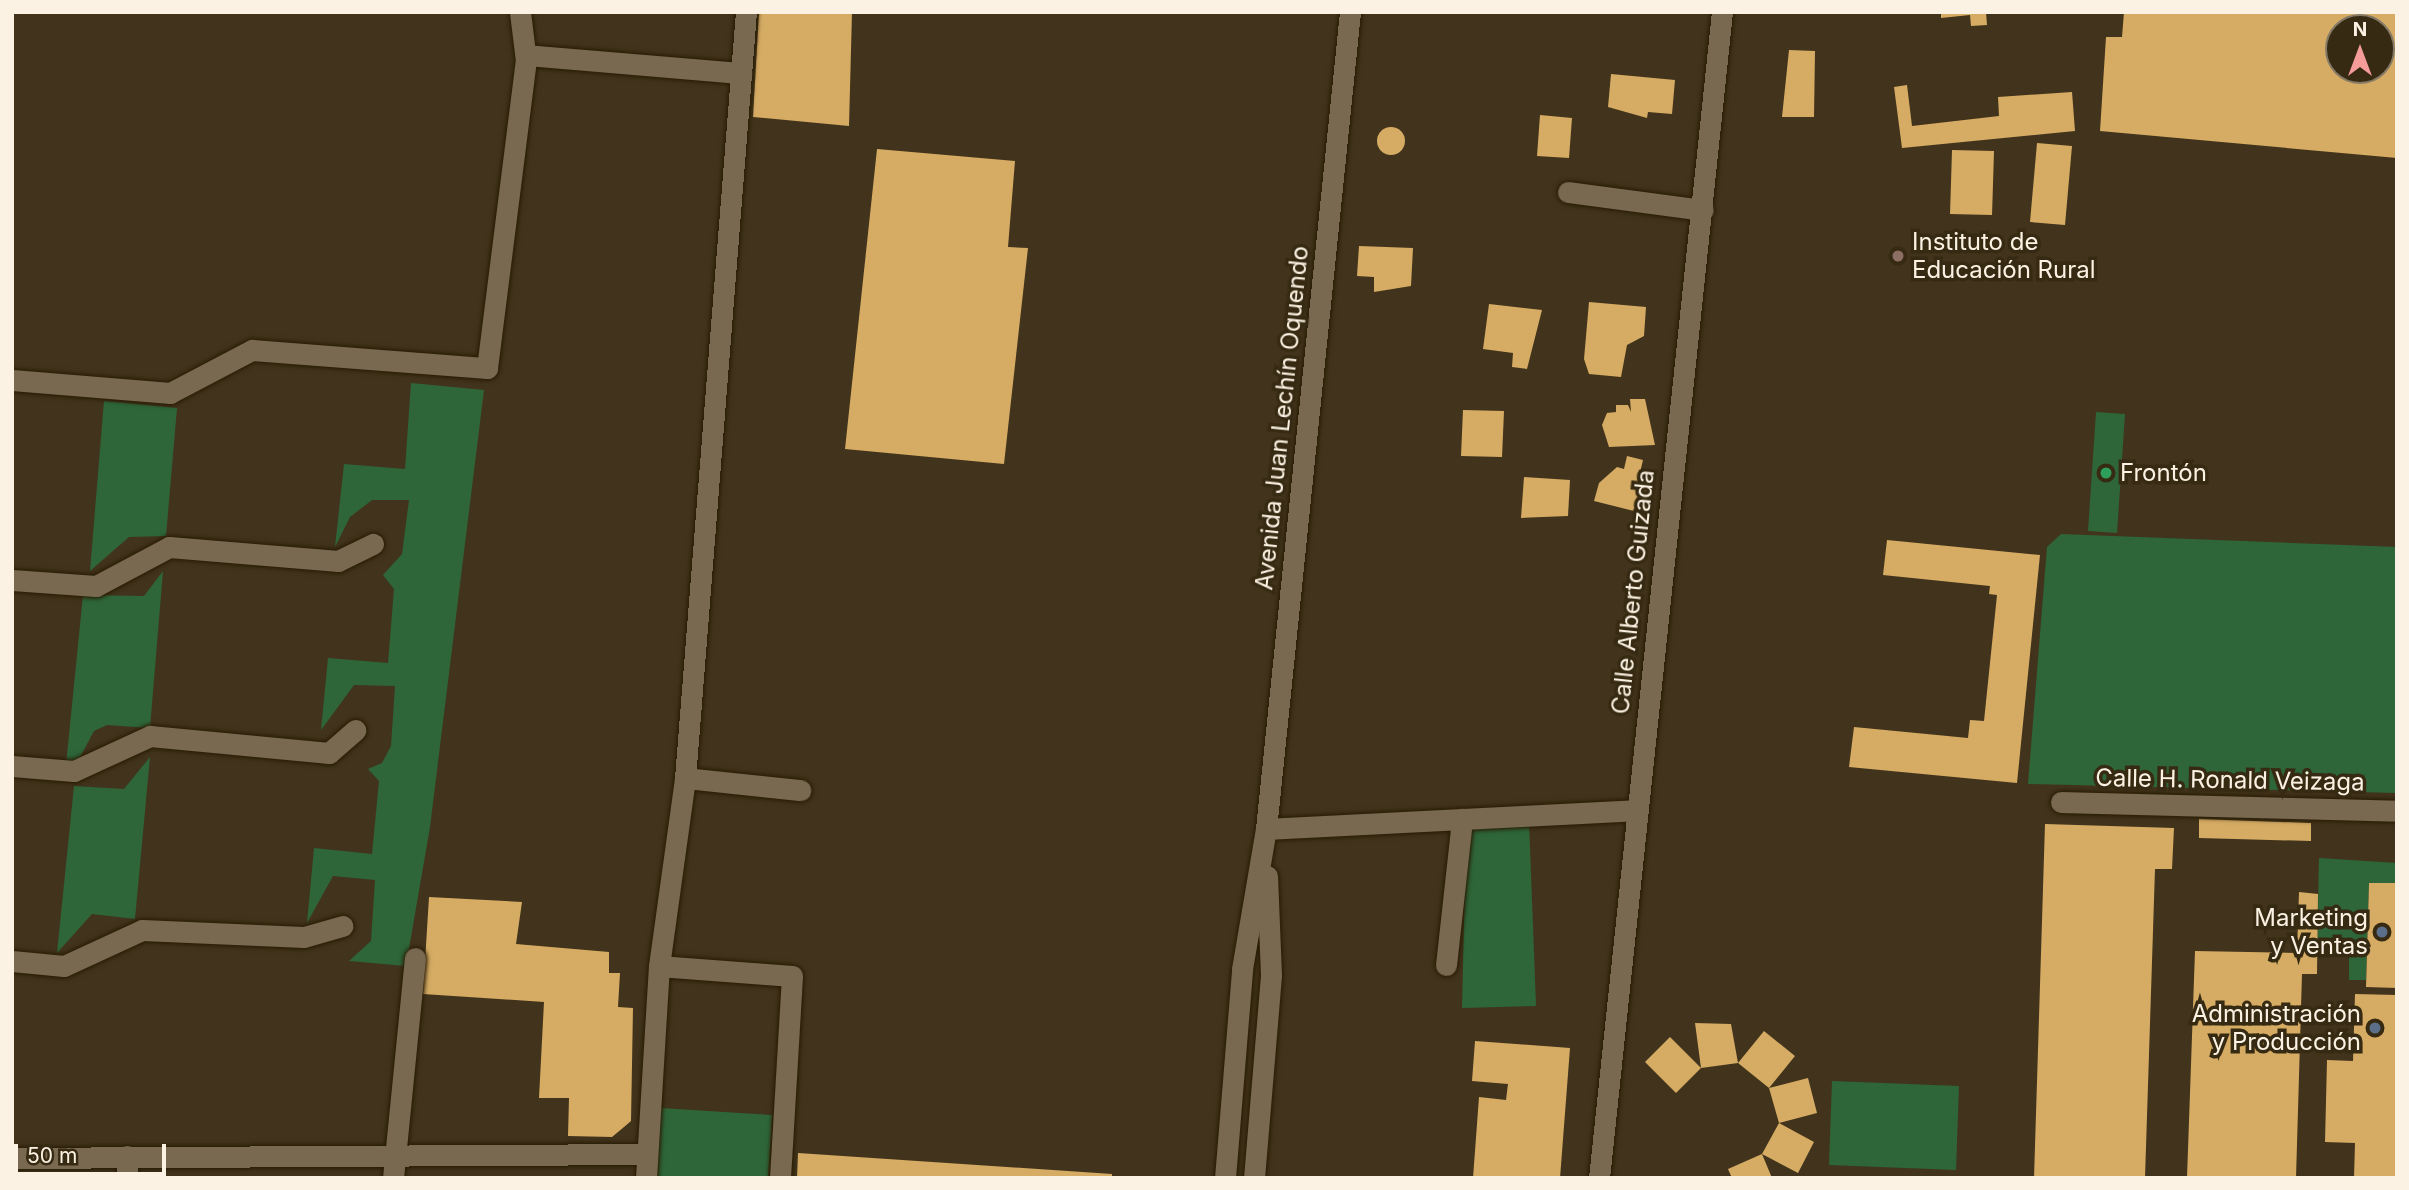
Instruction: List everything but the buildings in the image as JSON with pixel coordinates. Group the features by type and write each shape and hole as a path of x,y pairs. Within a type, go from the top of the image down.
{"street":[{"path":"12,380 170,393 252,350 487,368 526,55 520,12"},
{"path":"646,1178 659,966 685,778 746,12"},
{"name":"Avenida Juan Lechín Oquendo","path":"1225,1178 1242,970 1266,829 1350,12"},
{"name":"Calle Alberto Guizada","path":"1599,1178 1635,810 1703,210 1722,12"},
{"path":"526,55 741,73"},
{"path":"1568,192 1703,210"},
{"path":"12,580 96,586 169,547 338,561 373,544"},
{"path":"12,766 74,771 150,736 329,752 355,730"},
{"path":"685,778 800,790"},
{"name":"Calle H. Ronald Veizaga","path":"2061,802 2397,811"},
{"path":"1266,829 1635,810"},
{"path":"1446,965 1462,819"},
{"name":"Avenida Juan Lechín Oquendo","path":"1254,1178 1270,975 1266,829"},
{"path":"12,961 64,966 142,930 304,937 342,926"},
{"path":"393,1178 415,958"},
{"path":"659,966 792,976 780,1178"},
{"path":"12,1158 127,1167 396,1153 647,1154"}],"green space":[{"path":"411,383 484,390 430,827 406,966 349,961 371,941 375,880 333,876 307,923 314,848 372,854 379,781 368,769 382,763 391,746 395,686 354,685 321,730 328,658 388,663 394,589 383,575 402,554 409,500 372,500 350,517 335,547 344,464 405,469"},
{"path":"104,401 177,408 166,536 129,537 90,571"},
{"name":"Frontón","path":"2096,412 2125,414 2117,533 2088,531"},
{"path":"2061,534 2397,547 2397,793 2028,784 2047,547"},
{"path":"163,571 150,728 107,725 94,731 78,761 66,765 83,595 144,596"},
{"path":"150,757 135,919 92,914 57,953 74,786 124,789"},
{"path":"1529,822 1536,1006 1462,1008 1466,838 1476,826"},
{"path":"2319,858 2397,863 2397,883 2369,883 2366,980 2349,980 2349,952 2317,952"},
{"path":"1832,1081 1959,1086 1956,1170 1829,1165"},
{"path":"660,1108 772,1115 768,1178 656,1178"}],"place":[{"name":"Instituto de Educación Rural","path":"1898,256"},
{"name":"Frontón","path":"2106,473"},
{"name":"Marketing y Ventas","path":"2382,932"},
{"name":"Administración y Producción","path":"2375,1028"}]}
